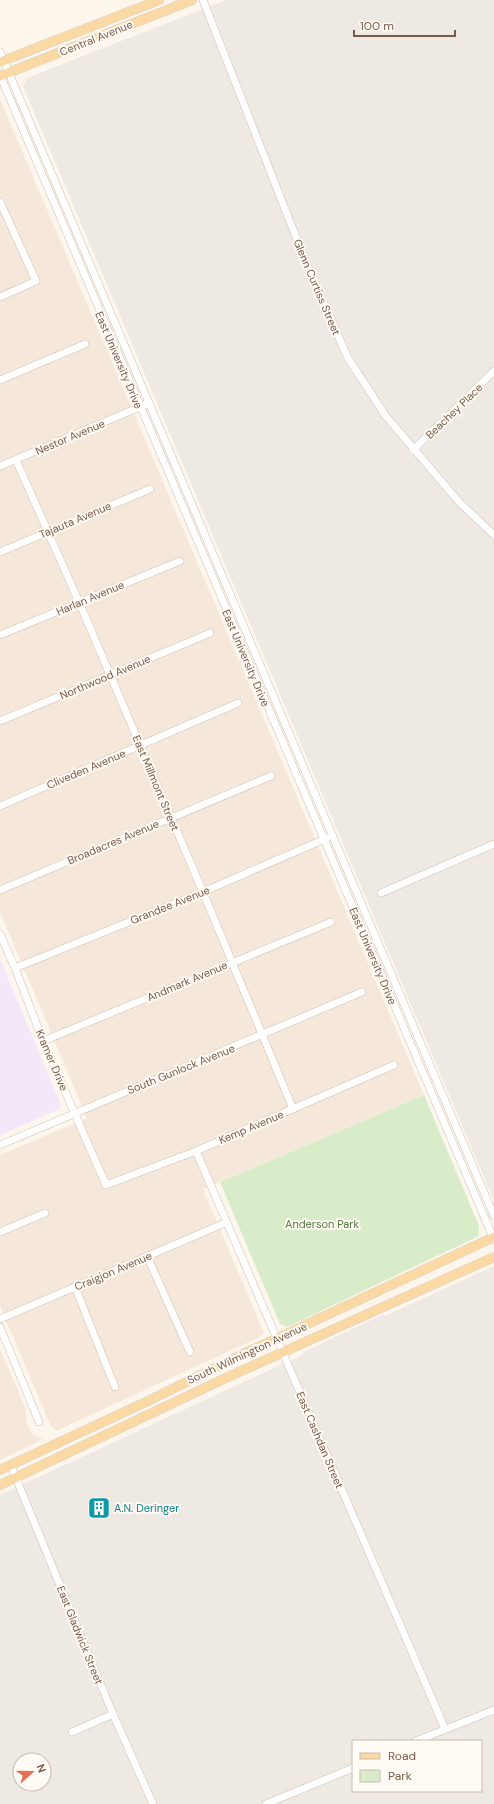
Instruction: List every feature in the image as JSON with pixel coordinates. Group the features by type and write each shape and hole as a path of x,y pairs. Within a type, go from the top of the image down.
{"main road":[{"name":"Central Avenue","path":"2,62 159,0"},
{"name":"Central Avenue","path":"2,75 192,0"},
{"path":"117,17 121,29"},
{"name":"South Wilmington Avenue","path":"0,1470 148,1401 276,1338 493,1238"},
{"name":"South Wilmington Avenue","path":"0,1485 282,1353 494,1257"}],"street":[{"name":"Glenn Curtiss Street","path":"203,0 330,321 348,358 385,415 413,450 459,502 494,535"},
{"name":"East University Drive","path":"0,52 2,75 139,407 493,1238"},
{"name":"East University Drive","path":"2,75 149,403 494,1216"},
{"path":"0,202 36,281 0,297"},
{"path":"0,380 85,344"},
{"name":"Beachey Place","path":"413,450 494,371"},
{"name":"Nestor Avenue","path":"0,466 149,403"},
{"name":"East Millmont Street","path":"16,460 141,746 293,1109"},
{"name":"Tajauta Avenue","path":"0,552 150,489"},
{"name":"Harlan Avenue","path":"0,635 180,561"},
{"name":"Northwood Avenue","path":"0,721 210,633"},
{"name":"Cliveden Avenue","path":"0,806 238,703"},
{"name":"Broadacres Avenue","path":"0,890 271,776"},
{"name":"Grandee Avenue","path":"16,968 203,892 332,836"},
{"path":"381,893 494,844"},
{"name":"Andmark Avenue","path":"44,1041 331,922"},
{"name":"Kramer Drive","path":"0,934 16,968 44,1041 106,1185"},
{"name":"South Gunlock Avenue","path":"0,1145 262,1036 362,992"},
{"name":"Kemp Avenue","path":"106,1185 196,1151 394,1065"},
{"name":"East Cashdan Street","path":"196,1151 225,1223 445,1729"},
{"path":"0,1232 45,1213"},
{"name":"Craigjon Avenue","path":"0,1319 225,1223"},
{"path":"147,1256 190,1352"},
{"path":"75,1287 115,1387"},
{"path":"0,1326 40,1422"},
{"name":"East Gladwick Street","path":"11,1466 113,1714 153,1804"},
{"path":"418,1740 494,1710"},
{"path":"72,1732 113,1714"},
{"path":"266,1804 352,1768"}],"shaded area":[{"path":"226,0 494,0 494,1201 23,86 27,78"},
{"path":"0,99 424,1095 203,1189 264,1333 260,1337 56,1431 50,1424 0,1306 0,1155 87,1118 0,912"},
{"path":"0,959 61,1105 60,1109 0,1135"},
{"path":"494,1266 494,1804 0,1804 0,1495 302,1355 304,1352 384,1314 385,1316"},
{"path":"0,1349 25,1407 27,1423 31,1433 43,1439 0,1460"}],"green space":[{"name":"Anderson Park","path":"424,1095 479,1226 479,1236 287,1327 280,1324 220,1182"}],"place":[{"name":"A.N. Deringer","path":"99,1508"}]}
